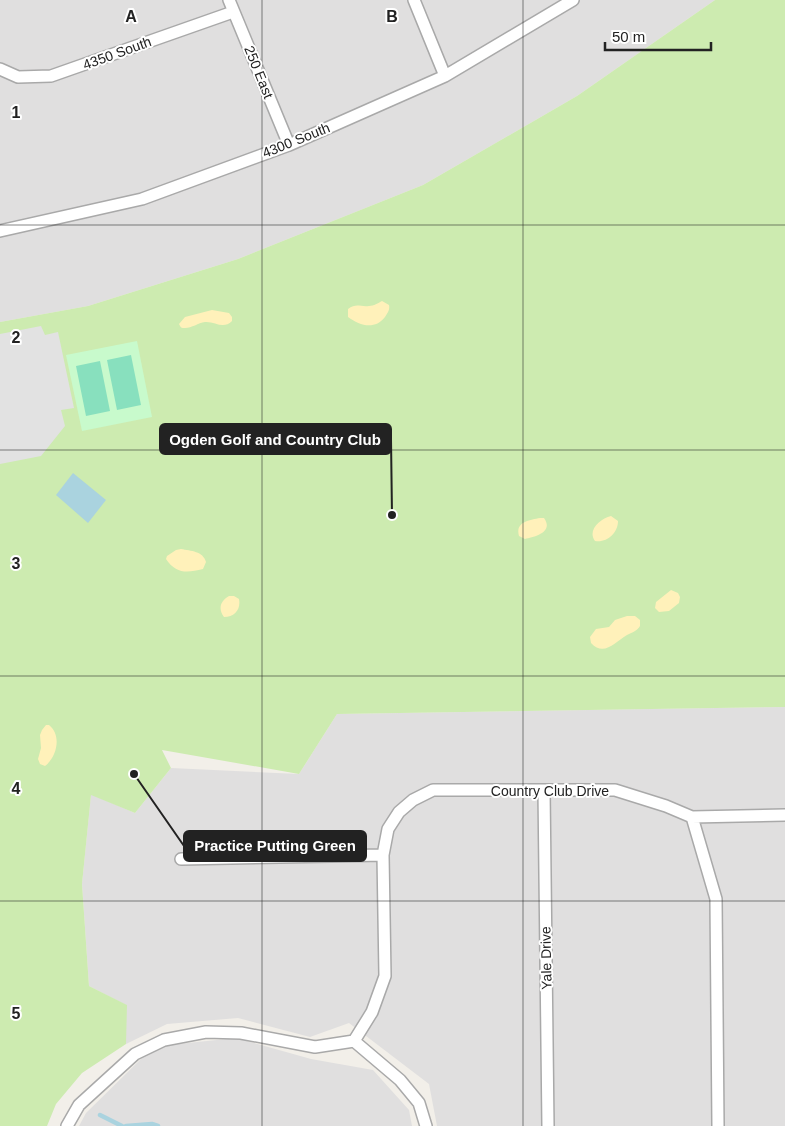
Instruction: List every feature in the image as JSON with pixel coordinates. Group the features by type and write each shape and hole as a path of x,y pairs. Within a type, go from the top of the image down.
{"street":[{"name":"250 East","path":"229,0 288,145"},
{"path":"414,0 445,76"},
{"name":"4300 South","path":"0,231 142,199 288,145 445,76 573,0"},
{"name":"4350 South","path":"0,70 18,77 51,76 233,12"},
{"name":"Country Club Drive","path":"354,1041 372,1012 385,976 383,855 388,829 399,812 412,800 433,790 614,790 666,806 692,817"},
{"name":"Yale Drive","path":"544,790 548,1126"},
{"path":"718,1126 716,899 692,817 785,814"},
{"path":"181,859 383,855"},
{"path":"67,1126 79,1105 135,1054 164,1040 206,1032 240,1033 315,1047 354,1041 400,1080 419,1103 426,1126"}],"shaded area":[{"path":"0,0 715,0 577,96 423,185 238,259 88,306 0,322"},
{"path":"41,326 45,335 58,332 74,408 61,410 65,426 41,456 0,464 0,334"},
{"path":"785,707 785,1126 437,1126 429,1084 349,1023 310,1037 238,1018 167,1024 126,1044 126,1005 89,986 82,884 91,794 135,813 171,768 299,774 337,714"},
{"path":"236,1038 311,1059 373,1070 409,1110 412,1126 79,1126 86,1113 143,1057 168,1045"}],"green space":[{"path":"715,0 785,0 785,707 337,714 299,774 162,750 171,768 135,813 91,795 82,884 89,986 127,1005 126,1044 82,1073 56,1104 47,1126 0,1126 0,322 88,306 238,259 423,185 577,96"},
{"path":"137,341 152,417 82,431 66,355"},
{"path":"131,355 141,405 117,410 107,360"},
{"path":"100,361 110,411 86,416 76,366"}],"sand":[{"path":"382,301 389,305 389,310 385,317 377,324 357,323 348,317 348,309 351,307 371,306"},
{"path":"212,310 229,313 232,321 225,325 205,322 185,328 179,324 185,317"},
{"path":"611,516 618,521 614,533 608,539 595,541 593,537 594,529 599,522"},
{"path":"544,518 547,527 542,533 525,539 519,536 518,531 521,525 527,521"},
{"path":"181,549 196,552 202,556 206,562 203,569 182,571 170,564 166,559 167,556"},
{"path":"671,590 678,593 680,597 679,603 669,611 659,612 655,608 656,602"},
{"path":"229,596 239,599 239,606 234,614 224,617 221,605"},
{"path":"627,616 635,616 640,620 640,626 636,630 609,647 600,649 591,643 590,637 596,629 609,627 615,620"},
{"path":"46,725 53,729 57,740 53,757 45,766 40,764 38,759 41,748 40,735"}],"water":[{"path":"73,473 106,500 88,523 56,495"}],"waterway":[{"path":"100,1115 122,1126"},
{"path":"126,1126 152,1124 158,1126"}],"place":[{"name":"Ogden Golf and Country Club","path":"392,515"},
{"name":"Practice Putting Green","path":"134,774"}]}
